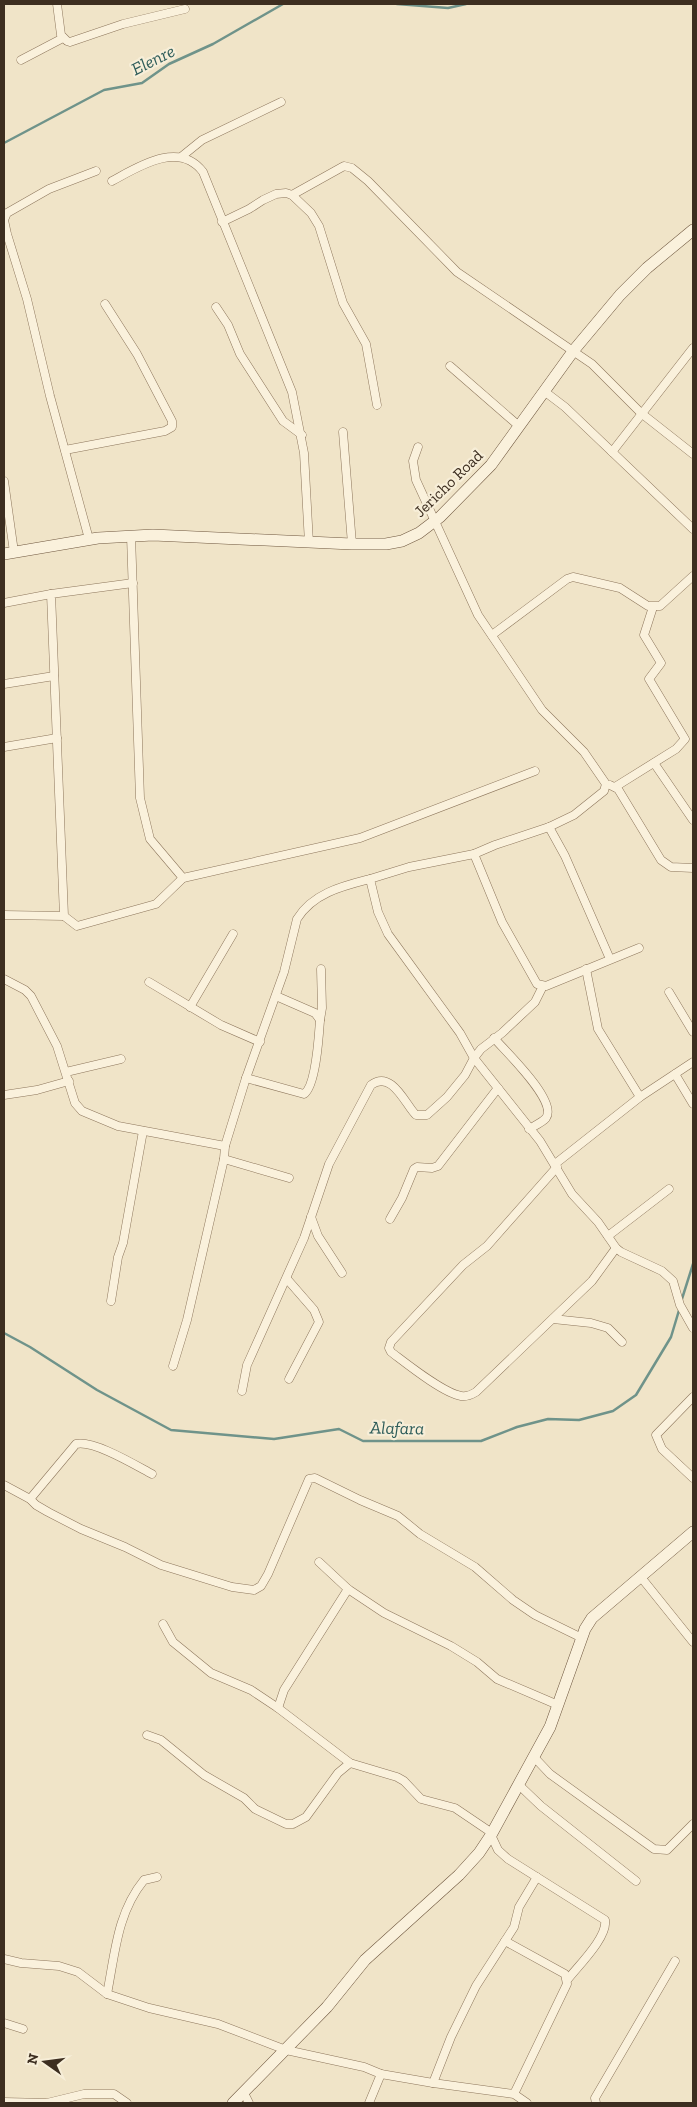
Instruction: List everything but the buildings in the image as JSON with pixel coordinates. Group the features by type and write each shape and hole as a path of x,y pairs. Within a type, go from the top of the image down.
{"street":[{"path":"58,4 63,38"},
{"path":"63,38 70,42 123,24 185,9"},
{"path":"21,60 63,38"},
{"path":"181,157 202,140 281,102"},
{"path":"112,181 144,164 165,158 181,157 193,163 202,172 280,358 292,392 302,435 309,543"},
{"path":"292,195 344,166 352,168 368,181 457,272 574,350 592,364 641,413 693,454"},
{"path":"89,540 28,299 5,235 4,220 8,213 48,189 96,171"},
{"path":"222,222 276,194 286,193 292,195 311,213 319,226 343,303 366,344 377,405"},
{"name":"Jericho Road","path":"9,553 89,540 131,536 153,535 309,543 386,544 418,533 435,521 491,464 574,350 634,282 693,230"},
{"path":"65,450 165,431 172,427 172,421 138,354 105,304"},
{"path":"216,307 228,325 240,354 284,421 302,435"},
{"path":"612,452 693,348"},
{"path":"450,366 519,426"},
{"path":"544,391 565,407 693,529"},
{"path":"343,432 352,544"},
{"path":"418,447 413,461 416,480 478,616 542,710 584,752 606,784 618,789 660,860 671,868 693,868"},
{"path":"4,481 9,553"},
{"path":"131,536 140,798 150,839 183,878"},
{"path":"492,635 567,579 573,577 620,588 648,606 653,607 660,606 693,576"},
{"path":"4,603 52,594 133,583"},
{"path":"52,594 64,916"},
{"path":"614,787 654,763 676,748 685,739 649,679 661,663 644,635 653,607"},
{"path":"4,684 54,676"},
{"path":"4,747 57,738"},
{"path":"654,763 693,820"},
{"path":"4,915 64,916 77,926 156,904 183,878 360,838 535,771"},
{"path":"173,1366 187,1320 224,1159 225,1146 246,1078 284,972 294,927 301,912 322,895 334,889 409,867 474,854 495,844 549,827 574,815 604,791 606,784"},
{"path":"549,827 565,856 610,959"},
{"path":"474,854 502,922 537,984 543,986 639,948"},
{"path":"370,879 378,912 388,934 460,1032 474,1058 540,1141 572,1194 598,1222 616,1248 662,1271 673,1281 680,1305 693,1328"},
{"path":"190,1007 233,934"},
{"path":"246,1078 304,1094 308,1092 318,1051 322,1008 321,968"},
{"path":"586,969 598,1029 640,1097"},
{"path":"4,979 25,990 31,996 57,1046 75,1103 82,1111 118,1126 225,1146"},
{"path":"149,982 221,1025 260,1042"},
{"path":"242,1390 247,1365 286,1279 324,1184 329,1164 371,1085 376,1081 381,1081 392,1086 405,1096 414,1113 422,1117 431,1113 465,1075 474,1058 535,1002 543,986"},
{"path":"669,992 693,1032"},
{"path":"276,996 315,1013 320,1020"},
{"path":"494,1038 543,1094 549,1107 546,1118 529,1129"},
{"path":"66,1072 121,1060"},
{"path":"616,1248 592,1281 476,1392 464,1397 431,1381 389,1349 391,1342 463,1265 487,1246 556,1165 640,1097 693,1062"},
{"path":"675,1074 693,1104"},
{"path":"4,1095 36,1090 69,1081"},
{"path":"390,1218 402,1198 414,1169 417,1167 432,1168 438,1166 498,1088"},
{"path":"111,1300 144,1131"},
{"path":"224,1159 289,1178"},
{"path":"608,1236 669,1189"},
{"path":"311,1217 318,1236 342,1273"},
{"path":"286,1279 314,1310 319,1322 289,1380"},
{"path":"553,1319 590,1323 608,1328 622,1342"},
{"path":"693,1397 656,1436 662,1449 693,1478"},
{"path":"30,1499 71,1448 80,1443 108,1452 152,1474"},
{"path":"4,1485 81,1529 125,1547 161,1565 232,1587 254,1590 261,1586 268,1574 309,1479 315,1478 398,1516 420,1534 475,1567 512,1600 535,1615 582,1638"},
{"path":"233,2103 247,2098 286,2050 327,2007 365,1960 459,1875 479,1853 492,1834 550,1727 582,1638 592,1618 599,1610 693,1532"},
{"path":"319,1562 348,1589 384,1614 451,1646 477,1662 496,1679 558,1705"},
{"path":"640,1576 692,1639"},
{"path":"278,1708 284,1690 348,1589"},
{"path":"163,1624 173,1642 211,1673 251,1690 278,1708 350,1763 396,1777 404,1781 421,1799 455,1808 492,1834 498,1850 605,1920 606,1928 601,1937 568,1979 514,2094"},
{"path":"147,1735 161,1740 204,1775 244,1798 251,1806 286,1824 293,1824 306,1817 338,1773 350,1763"},
{"path":"534,1757 550,1774 654,1849 667,1850 693,1824"},
{"path":"519,1784 541,1806 636,1881"},
{"path":"107,1994 119,1928 125,1911 144,1880 157,1877"},
{"path":"433,2083 451,2037 476,1986 514,1927 519,1907 538,1877"},
{"path":"505,1942 565,1974 568,1979"},
{"path":"5,1960 47,1964 78,1972 107,1994 150,2008 218,2024 286,2050 382,2074 514,2094 527,2103"},
{"path":"596,2103 595,2098 675,1961"},
{"path":"4,2023 23,2029"},
{"path":"369,2103 382,2074"},
{"path":"4,2102 47,2103 84,2094 114,2094 127,2103"}],"waterway":[{"name":"Elenre","path":"4,143 104,90 142,83 169,64 213,44 283,4"},
{"name":"Elenre","path":"397,4 448,8 466,4"},
{"name":"Alafara","path":"681,1302 693,1264"},
{"name":"Alafara","path":"4,1333 30,1347 97,1390 171,1430 274,1439 339,1429 363,1441 481,1441 517,1427 548,1419 579,1420 613,1411 636,1395 671,1337 680,1307"}]}
